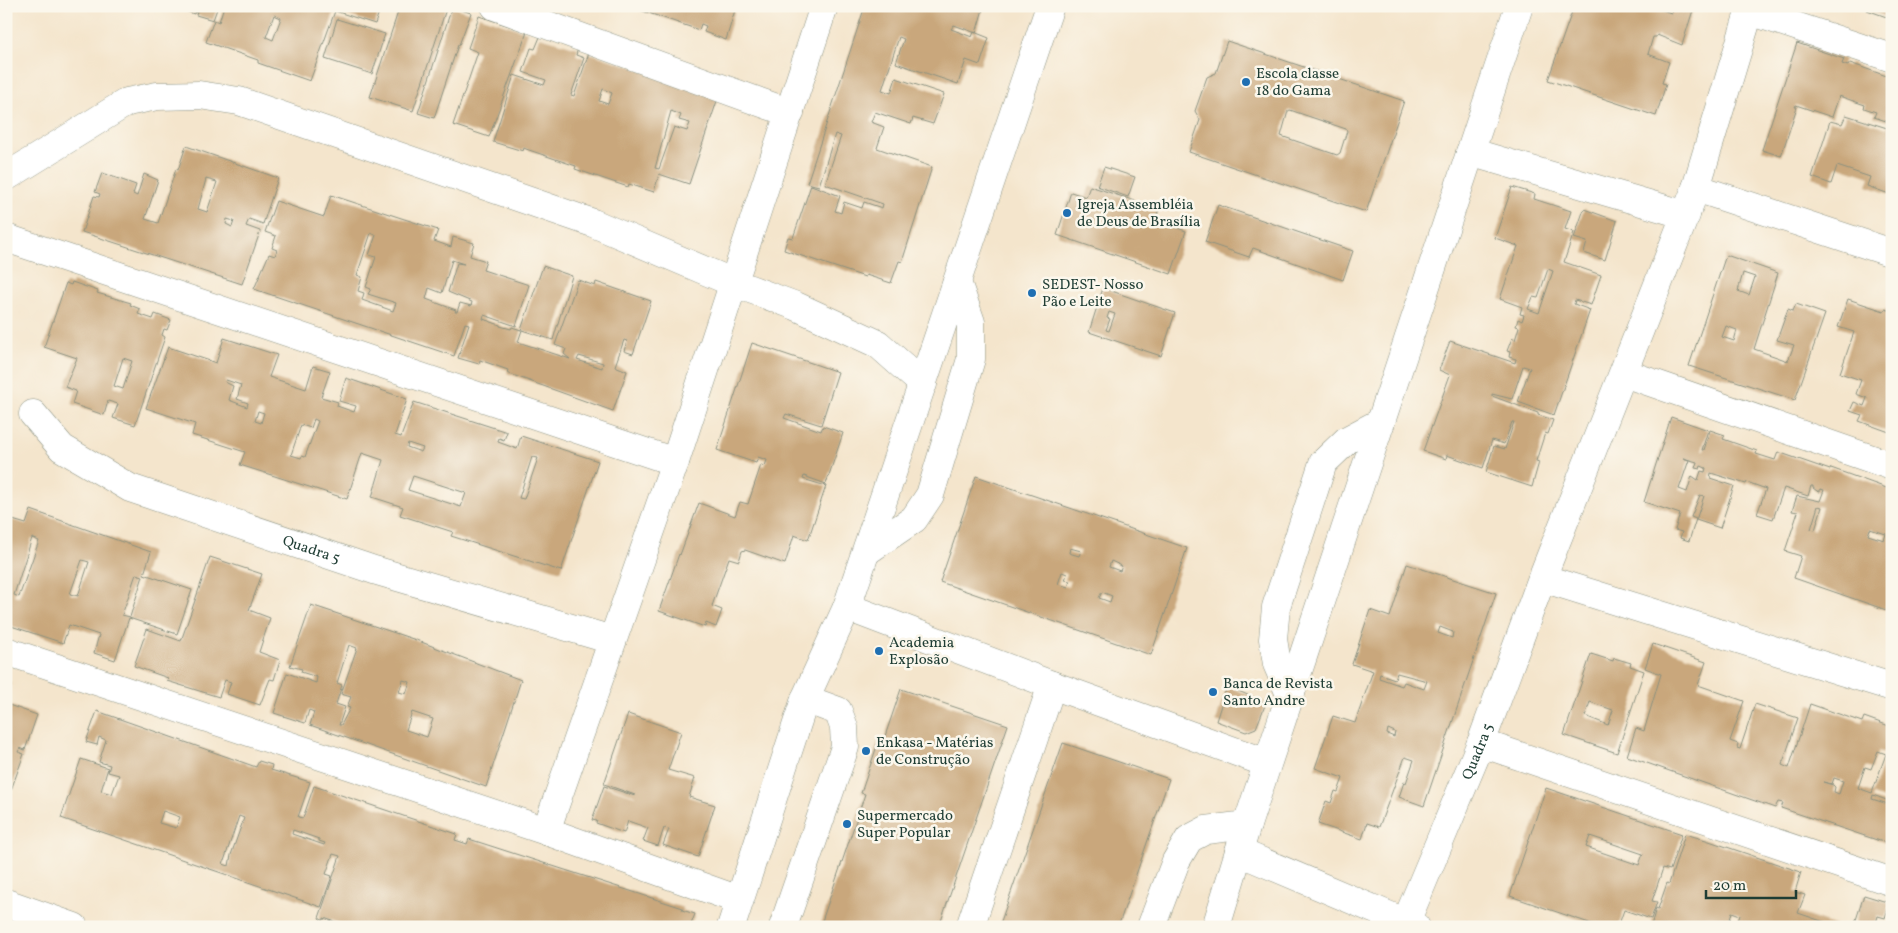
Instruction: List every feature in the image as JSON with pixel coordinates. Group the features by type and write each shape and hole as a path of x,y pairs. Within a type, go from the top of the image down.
{"street":[{"path":"494,6 790,113"},
{"path":"546,831 675,462 824,6"},
{"path":"731,927 806,699 847,608 867,551 1050,6"},
{"path":"1216,927 1267,763 1519,6"},
{"path":"1751,9 1892,58"},
{"name":"Quadra 5","path":"1411,925 1542,578 1686,215 1751,9"},
{"path":"6,177 127,102 157,96 199,95 239,101 594,223 734,283 796,306 878,344 923,384"},
{"path":"1470,152 1686,215"},
{"path":"1696,188 1892,253"},
{"path":"6,238 675,462"},
{"path":"867,551 914,519 930,495 971,359 971,322 957,282"},
{"path":"1624,373 1892,466"},
{"name":"Quadra 5","path":"33,414 62,448 130,488 374,570 612,640"},
{"path":"1290,694 1277,664 1273,639 1276,607 1320,472 1323,463 1347,440 1380,422"},
{"path":"1542,578 1892,687"},
{"path":"847,608 1267,763"},
{"path":"6,651 546,831 739,900"},
{"path":"970,927 1052,685"},
{"path":"783,927 845,747 844,727 838,711 806,699"},
{"path":"1481,743 1892,882"},
{"path":"1151,927 1176,861 1189,839 1206,830 1247,825"},
{"path":"1238,852 1411,925"},
{"path":"6,903 74,927"}],"building":[{"path":"173,6 196,6 194,14"},
{"path":"199,6 218,6 213,20 196,15"},
{"path":"224,6 381,6 375,24 335,11 310,81 206,42 214,20 219,22","holes":["274,15 281,18 273,40 266,37"]},
{"path":"400,6 447,6 413,111 370,97"},
{"path":"628,6 665,6 670,8 670,6 723,6 735,10 726,40 704,32 706,26 701,24 699,30"},
{"path":"865,6 984,6 976,33 989,38 980,65 966,60 958,84 896,63 904,39 899,37 882,90 891,93 896,78 944,94 933,124 913,118 911,124 875,112 871,122 884,127 877,148 932,167 902,262 899,261 891,283 866,275 865,277 784,250 788,237 793,238 811,185 840,196 835,211 841,213 844,202 862,208 864,202 882,208 883,204 825,184 841,136 835,134 819,186 807,183","holes":["954,25 974,32 972,37 951,29"]},
{"path":"1574,6 1652,6 1671,13 1674,6 1687,6 1687,9 1691,11 1694,7 1682,45 1657,35 1653,37 1648,54 1669,62 1662,83 1666,84 1656,116 1548,80"},
{"path":"1869,6 1892,6 1892,19 1867,10"},
{"path":"452,7 471,13 458,45 434,118 418,113"},
{"path":"479,16 527,32 489,137 453,125 478,52 468,48"},
{"path":"337,19 385,34 372,74 325,59"},
{"path":"540,37 578,48 576,55 584,58 571,95 574,96 589,53 719,95 689,184 659,174 654,192 629,184 628,187 575,169 576,166 524,148 523,151 493,142 514,75 544,85 546,80 523,72 531,48 535,49","holes":["603,89 612,93 608,104 599,101","671,111 681,115 679,120 690,123 687,131 674,127 659,169 655,168"]},
{"path":"1227,41 1404,101 1366,212 1189,152 1200,120 1195,111 1207,77 1216,73","holes":["1290,110 1346,129 1340,153 1337,155 1281,136 1288,111"]},
{"path":"1797,43 1844,59 1842,64 1848,66 1850,63 1892,78 1892,195 1867,186 1870,177 1837,166 1831,184 1812,177 1830,121 1842,124 1846,115 1887,128 1889,122 1874,117 1876,112 1864,108 1865,105 1839,96 1832,117 1796,105 1795,107 1797,107 1781,156 1762,150"},
{"path":"186,146 278,178 263,224 249,219 246,226 260,232 242,284 82,232 94,196 99,197 100,194 95,192 102,173 136,185 133,194 137,196 144,174 158,180 145,219 158,223 176,169 178,170","holes":["206,179 217,182 207,212 198,209","227,219 234,221 232,227 226,224"]},
{"path":"1104,167 1135,177 1128,197 1097,186"},
{"path":"1090,186 1159,209 1155,220 1186,231 1171,274 1057,235 1071,192 1086,197"},
{"path":"1512,187 1535,194 1534,199 1571,211 1565,229 1574,232 1564,262 1601,275 1591,305 1575,300 1574,304 1590,310 1554,415 1518,402 1530,368 1523,366 1512,399 1492,394 1492,396 1553,420 1548,434 1545,433 1536,461 1539,462 1532,487 1486,472 1494,446 1505,449 1514,422 1512,422 1504,444 1492,440 1483,468 1447,455 1446,459 1423,451 1450,375 1439,370 1450,341 1515,363 1516,359 1509,357 1510,352 1507,351 1512,338 1515,340 1519,327 1516,326 1518,319 1522,321 1524,315 1520,314 1522,307 1500,299 1518,246 1495,238","holes":["1548,269 1553,271 1539,313 1528,309 1533,297 1538,298"]},
{"path":"331,195 438,230 434,241 451,247 453,237 474,243 470,256 486,261 483,270 529,285 516,326 484,315 483,319 511,329 512,327 521,330 543,266 572,276 553,340 522,330 518,342 570,359 564,354 566,349 555,345 578,280 595,286 596,282 651,301 633,354 624,351 627,341 624,340 615,366 627,371 613,411 507,373 508,370 480,360 479,364 458,358 469,324 465,323 454,356 254,289 269,254 275,256 277,250 272,248 276,236 265,232 276,201 324,217","holes":["371,233 376,235 369,255 376,257 366,287 371,289 368,294 396,303 393,311 362,300 364,293 358,291 362,277 357,275","452,260 464,264 457,263 448,292 472,302 471,306 460,303 457,312 455,312 456,310 426,299 429,288 442,293","579,356 603,363 602,368 577,360"]},
{"path":"1218,205 1353,251 1343,280 1253,248 1249,257 1205,242"},
{"path":"1584,209 1617,221 1605,260 1584,253 1587,242 1574,238"},
{"path":"1726,255 1778,273 1754,349 1788,361 1794,345 1777,340 1788,309 1793,311 1796,304 1825,314 1795,400 1689,366","holes":["1743,273 1755,277 1749,295 1738,291","1726,326 1737,330 1734,341 1722,337"]},
{"path":"72,282 98,291 97,293 131,303 130,305 140,309 138,314 153,319 155,314 171,320 167,330 164,329 162,335 165,337 135,425 113,418 118,404 108,401 104,415 72,404 76,391 65,387 77,358 44,347 66,283 71,285","holes":["123,358 132,361 123,389 114,386"]},
{"path":"1103,288 1175,313 1161,356 1089,332","holes":["1109,312 1115,314 1109,331 1106,330 1110,319 1107,318"]},
{"path":"1848,299 1884,311 1885,309 1892,311 1892,433 1859,421 1862,415 1850,411 1854,402 1864,406 1867,398 1856,394 1861,380 1840,373 1854,332 1838,327"},
{"path":"224,338 277,355 269,377 306,389 313,366 330,371 321,397 338,402 337,406 354,412 356,406 339,401 346,378 407,399 395,435 401,437 414,402 507,432 504,440 499,438 498,442 517,449 521,436 598,461 561,571 451,536 453,532 400,515 403,507 372,497 383,460 362,453 347,499 240,465 245,452 192,435 195,424 146,408 168,347 216,363","holes":["226,380 241,385 237,399 248,403 247,407 229,400 233,386 225,382","258,411 264,413 261,423 255,421","314,419 318,421 305,457 302,456 301,458 291,455 301,425 311,428","408,443 423,448 421,452 407,447","532,457 538,458 524,499 519,498","413,476 466,493 461,507 408,490"]},
{"path":"752,343 838,372 821,425 786,414 784,418 821,431 823,426 843,433 826,484 804,476 803,479 826,486 808,540 794,535 785,564 745,550 742,551 739,561 729,558 712,606 722,610 716,627 706,623 705,627 659,611 699,503 735,516 740,502 748,504 761,465 765,466 767,460 758,457 756,463 717,450"},
{"path":"1671,417 1708,430 1702,450 1704,450 1710,430 1725,435 1723,439 1757,451 1756,454 1775,460 1778,452 1830,470 1831,468 1892,490 1892,612 1794,578 1801,556 1785,551 1798,512 1792,511 1797,496 1820,501 1824,490 1820,489 1820,492 1811,486 1808,496 1784,488 1773,519 1757,514 1766,489 1711,473 1710,478 1734,486 1720,528 1696,520 1704,496 1700,495 1691,517 1696,519 1689,541 1680,538 1682,532 1675,530 1680,514 1644,502","holes":["1683,458 1697,462 1695,468 1700,469 1701,466 1706,468 1705,472 1701,471 1698,480 1692,476 1687,492 1679,489 1689,460","1818,506 1822,507 1815,530 1811,529","1870,529 1886,534 1884,540 1868,535"]},
{"path":"976,476 1187,548 1151,655 940,582","holes":["1070,548 1081,551 1079,556 1069,553","1111,561 1122,566 1120,571 1109,567","1062,572 1067,574 1065,580 1070,581 1068,587 1058,584","1102,592 1112,596 1110,602 1099,598"]},
{"path":"31,510 151,552 144,574 192,590 177,634 129,618 115,660 94,653 99,635 69,625 63,643 8,625 6,623 6,518 26,524","holes":["32,538 39,541 19,597 14,595","82,560 89,562 78,596 70,594","136,574 143,576 130,617 122,615"]},
{"path":"210,557 262,574 249,610 270,618 259,652 280,660 274,680 270,679 260,705 227,694 231,682 225,680 219,697 167,681 168,678 134,666 147,629 181,641"},
{"path":"1407,564 1496,593 1424,806 1399,797 1414,760 1405,757 1379,827 1367,823 1362,839 1318,824 1326,801 1331,803 1335,791 1338,792 1343,778 1315,768 1333,716 1355,723 1373,671 1352,664 1370,610 1390,617","holes":["1440,627 1453,632 1452,638 1438,633","1397,673 1427,681 1424,689 1404,682 1402,686 1379,678 1380,674 1395,679","1388,729 1395,732 1394,737 1387,734"]},
{"path":"311,605 416,640 521,680 486,787 310,725 314,712 309,710 305,723 274,713 287,673 316,683 317,677 301,672 302,669 290,666","holes":["349,645 357,648 341,694 351,697 347,707 350,708 341,725 339,725 345,707 336,704 342,685 337,683","403,680 410,682 406,694 399,692","412,712 433,719 427,737 406,730"]},
{"path":"1653,644 1706,662 1698,685 1744,701 1730,741 1738,744 1737,748 1740,749 1755,704 1798,718 1782,765 1789,768 1810,704 1862,722 1864,717 1892,727 1892,811 1888,822 1892,823 1892,845 1781,808 1783,803 1778,802 1775,808 1627,756 1636,728 1644,731 1661,674 1645,668","holes":["1878,751 1886,754 1872,793 1858,788 1865,767 1871,769","1834,778 1843,781 1839,794 1834,792 1835,787 1833,785 1823,782 1832,784","1873,795 1889,801 1888,804 1872,799"]},
{"path":"1591,654 1613,661 1614,658 1631,663 1630,666 1644,671 1617,753 1564,735","holes":["1590,702 1613,710 1608,725 1585,716"]},
{"path":"6,681 11,683 6,695"},
{"path":"1227,686 1266,703 1256,728 1246,732 1216,721"},
{"path":"901,689 1008,725 939,927 820,927 865,794 861,793 879,740 883,742"},
{"path":"6,704 37,715 25,750 20,748 18,752 24,754 11,790 6,788"},
{"path":"97,711 256,767 259,761 272,765 271,770 310,782 298,817 303,818 314,786 457,834 455,840 467,844 469,839 683,908 682,910 695,914 690,927 380,927 376,925 375,927 350,927 324,918 322,920 319,918 340,856 333,854 326,874 332,876 321,907 61,818 81,759 108,768 101,791 112,794 119,775 108,772 110,765 99,762 106,740 99,737 97,745 86,742","holes":["163,811 180,817 176,828 159,823","239,816 244,818 229,866 223,864","293,830 325,843 324,845 292,834"]},
{"path":"628,714 681,732 668,770 695,778 689,797 715,805 698,857 663,845 669,829 664,828 658,846 643,841 648,828 628,821 624,833 592,820 604,786 635,796 604,784"},
{"path":"1063,743 1169,779 1118,927 999,927"},
{"path":"1546,788 1682,834 1670,870 1663,868 1652,901 1657,902 1651,919 1624,910 1618,927 1601,927 1510,896","holes":["1590,836 1643,854 1639,865 1586,847"]},
{"path":"1685,834 1801,872 1795,892 1805,895 1798,913 1839,927 1736,927 1740,915 1732,912 1728,927 1651,926 1656,908 1658,909 1667,883 1669,884"},
{"path":"1864,895 1890,903 1885,918 1878,916 1875,927 1854,926"}],"place":[{"name":"Escola classe 18 do Gama","path":"1246,82"},
{"name":"Igreja Assembléia de Deus de Brasília","path":"1067,213"},
{"name":"SEDEST- Nosso Pão e Leite","path":"1032,293"},
{"name":"Academia Explosão","path":"879,651"},
{"name":"Banca de Revista Santo Andre","path":"1213,692"},
{"name":"Enkasa - Matérias de Construção","path":"866,751"},
{"name":"Supermercado Super Popular","path":"847,824"}]}
